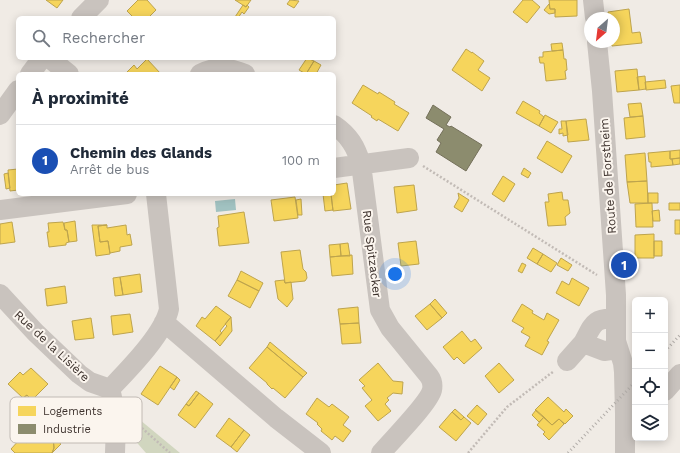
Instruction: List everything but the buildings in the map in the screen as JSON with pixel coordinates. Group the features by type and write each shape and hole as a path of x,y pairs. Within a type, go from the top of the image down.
{"street":[{"path":"83,16 99,0"},
{"path":"593,0 594,12"},
{"name":"Route de Forstheim","path":"598,48 617,304 616,341 623,363 630,414 625,453"},
{"path":"32,72 40,60"},
{"path":"52,60 66,72"},
{"path":"205,72 220,67 229,68 240,72"},
{"path":"0,116 16,93"},
{"name":"Rue Spitzacker","path":"336,127 350,138 361,164 380,310 390,328 429,376 432,385 432,390 426,401 381,453"},
{"path":"336,168 409,158"},
{"path":"0,210 111,196"},
{"path":"112,396 167,316 169,302 156,196"},
{"name":"Rue de la Lisière","path":"0,294 35,332 80,374 112,396"},
{"path":"567,361 583,343 595,322 604,318 616,319"},
{"path":"164,322 276,418 320,453"},
{"path":"583,343 604,351 618,349"},
{"path":"668,388 680,374"},
{"path":"115,443 115,453"}],"path":[{"path":"409,158 606,281 611,286 615,285"},
{"path":"468,453 507,407 567,361"},
{"path":"142,425 170,453"}],"green space":[{"path":"142,422 180,453 146,453 137,443 142,443"}],"water":[{"path":"235,199 236,210 216,212 215,201"}],"railway":[{"path":"668,348 680,335"},
{"path":"568,453 632,385"}],"place":[{"name":"Chemin des Glands","path":"624,265"}]}
